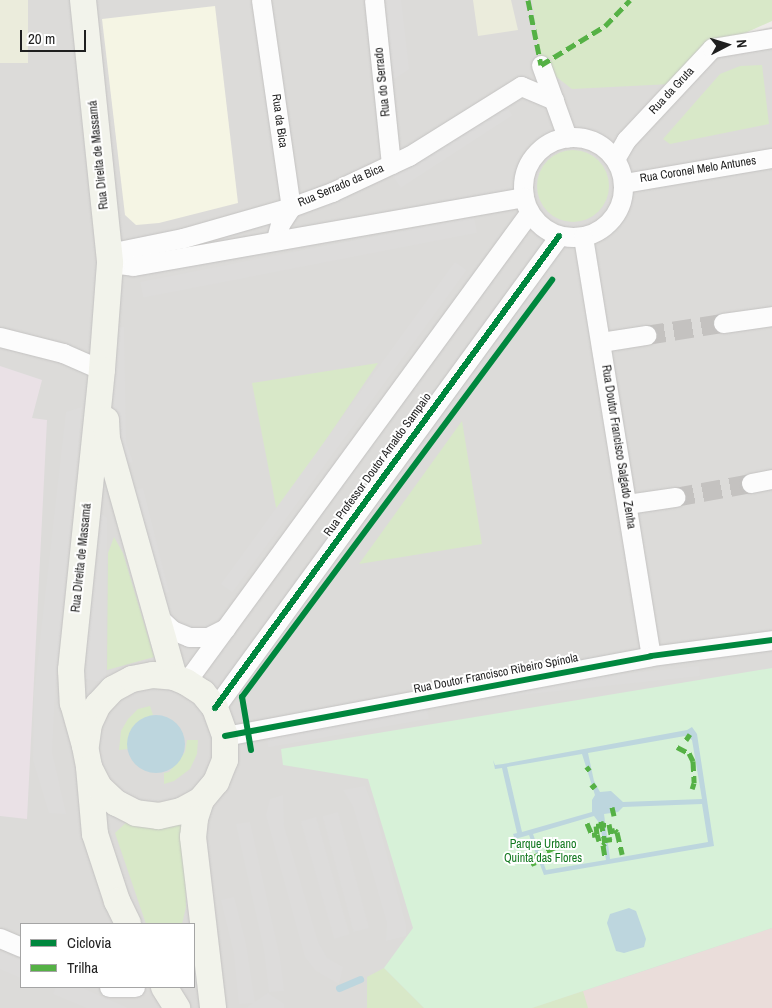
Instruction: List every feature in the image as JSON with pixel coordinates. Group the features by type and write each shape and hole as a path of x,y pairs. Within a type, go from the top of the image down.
{"main road":[{"name":"Rua Direita de Massamá","path":"83,0 110,258 102,370 71,670 73,703 87,756 99,787 116,803 136,813 159,816 181,811 201,800 216,782 225,760 226,736 215,708 203,693 180,680 153,675 132,679 113,690 98,705 89,724 87,756 95,834 116,901 127,923"},
{"name":"Rua Direita de Massamá","path":"102,370 107,440 157,616 180,680"},
{"name":"Rua Direita de Massamá","path":"201,800 195,819 194,837 200,952 213,1008"},
{"path":"165,988 177,1008"}],"street":[{"name":"Rua da Bica","path":"262,0 292,207"},
{"name":"Rua do Serrado","path":"374,0 391,164"},
{"name":"Rua da Gruta","path":"615,159 626,140 712,48 772,38"},
{"path":"541,65 567,137"},
{"name":"Rua Serrado da Bica","path":"110,258 292,207 332,192 391,164 520,86 554,100"},
{"path":"567,137 581,137 594,141 615,159 624,183 623,198 618,212 609,224 597,232 583,237 559,236 537,223 526,205 523,180 528,164 538,151 551,141 567,137"},
{"name":"Rua Coronel Melo Antunes","path":"624,183 772,158"},
{"path":"110,258 133,266 276,239 526,205"},
{"path":"180,680 227,627 526,205"},
{"path":"276,239 280,224 292,207"},
{"name":"Rua Professor Doutor Arnaldo Sampaio","path":"215,708 559,236"},
{"name":"Rua Doutor Francisco Salgado Zenha","path":"583,237 652,656"},
{"path":"723,323 772,316"},
{"path":"601,342 646,335"},
{"path":"0,337 63,353 102,370"},
{"path":"751,483 772,479"},
{"path":"627,504 675,497"},
{"path":"157,616 172,630 189,637 208,637 227,627"},
{"name":"Rua Doutor Francisco Ribeiro Spínola","path":"226,736 652,656 772,640"},
{"path":"0,938 20,948"}],"shaded area":[{"path":"0,0 568,0 577,73 772,27 772,1008 0,1008"},
{"path":"0,0 28,0 28,63 0,63"},
{"path":"385,0 401,0 409,69 393,80"},
{"path":"473,0 511,0 518,30 478,36"},
{"path":"215,6 238,203 159,223 136,225 125,215 102,19"},
{"path":"503,101 512,115 401,188 391,173"},
{"path":"474,217 477,233 143,298 140,282"},
{"path":"455,262 466,270 232,592 221,584"},
{"path":"538,274 545,279 283,641 275,636"},
{"path":"112,327 124,327 126,443 133,462 123,465 114,440"},
{"path":"0,366 42,380 32,418 47,420 27,819 0,816"},
{"path":"82,407 55,691 52,752 66,814 49,813 33,760 34,694 66,412"},
{"path":"143,488 169,592 158,594 132,491"},
{"path":"93,509 107,518 106,683 86,679"},
{"path":"699,666 700,676 448,702 447,692"},
{"path":"427,708 429,719 268,747 266,736"},
{"path":"365,786 376,815 406,925 406,936 386,941 387,923 353,806 343,790"},
{"path":"283,795 284,826 318,942 327,958 343,967 339,984 316,971 305,957 266,815 270,799"},
{"path":"338,812 369,928 354,932 323,816"},
{"path":"316,817 350,934 334,939 301,821"},
{"path":"250,822 280,958 284,991 269,992 264,950 236,824"},
{"path":"234,897 246,944 255,1003 239,1004 234,954 221,900"},
{"path":"772,928 772,1008 532,1008 674,961"},
{"path":"0,951 20,960 20,978 0,969"},
{"path":"56,988 82,988 128,1008 87,1008 53,994"},
{"path":"268,993 284,1004 284,1008 246,1008"}],"green space":[{"path":"532,0 772,0 772,21 712,48 671,84 572,89 541,65"},
{"path":"762,65 769,124 670,144 663,139 720,74 740,66"},
{"path":"573,150 593,156 603,166 609,186 603,206 593,216 573,222 553,216 543,206 537,186 543,166 553,156"},
{"path":"378,363 277,512 252,383"},
{"path":"462,421 482,544 359,564"},
{"path":"114,537 123,553 154,657 107,670 108,553"},
{"name":"Parque Urbano Quinta das Flores","path":"772,668 772,928 532,1008 424,1008 384,968 413,928 368,779 283,765 281,749"},
{"path":"150,706 153,715 136,723 128,739 128,749 119,750 121,731 128,719 138,709"},
{"path":"187,740 198,740 197,754 190,769 174,781 164,784 164,773 169,772 185,752"},
{"path":"132,817 184,818 186,907 182,923 146,923 115,833"},
{"path":"384,968 424,1008 367,1008 367,977"},
{"path":"583,991 588,1008 531,1008"}],"water":[{"path":"156,715 167,717 177,723 183,733 185,744 183,755 177,765 167,771 156,773 145,771 135,765 129,755 127,744 129,733 135,723 145,717"},
{"path":"692,727 697,734 714,846 544,875 529,835 515,839 513,834 517,833 502,768 495,769 493,760 495,765 503,764 687,730","holes":["685,736 692,740 702,799 623,802 611,791 600,792 594,781 588,753","582,754 595,795 592,800 592,812 522,832 507,767","702,804 708,842 610,859 604,814 618,812 623,807","594,816 600,824 606,860 546,870 533,834"]},
{"path":"629,908 636,911 646,939 644,947 624,953 616,951 607,923 610,914"}],"waterway":[{"path":"339,988 360,979"}],"tunnel":[{"path":"646,335 723,323"},
{"path":"675,497 751,483"}],"marked path":[{"path":"528,0 541,65 605,26 630,0"},
{"path":"686,740 690,734"},
{"path":"677,747 689,753 693,761 694,783 692,789"},
{"path":"586,770 590,767"},
{"path":"591,788 596,784"},
{"path":"612,807 614,816"},
{"path":"601,821 605,843 603,845 605,857"},
{"path":"587,823 592,835 597,834 596,826 609,824 612,839 599,841 597,834"},
{"path":"611,831 615,830 617,832 622,854"},
{"path":"531,864 536,862 533,857 564,843"}],"cycle path":[{"path":"215,708 559,236"},
{"path":"251,750 242,697 552,280"},
{"path":"225,736 651,656 772,640"}]}
